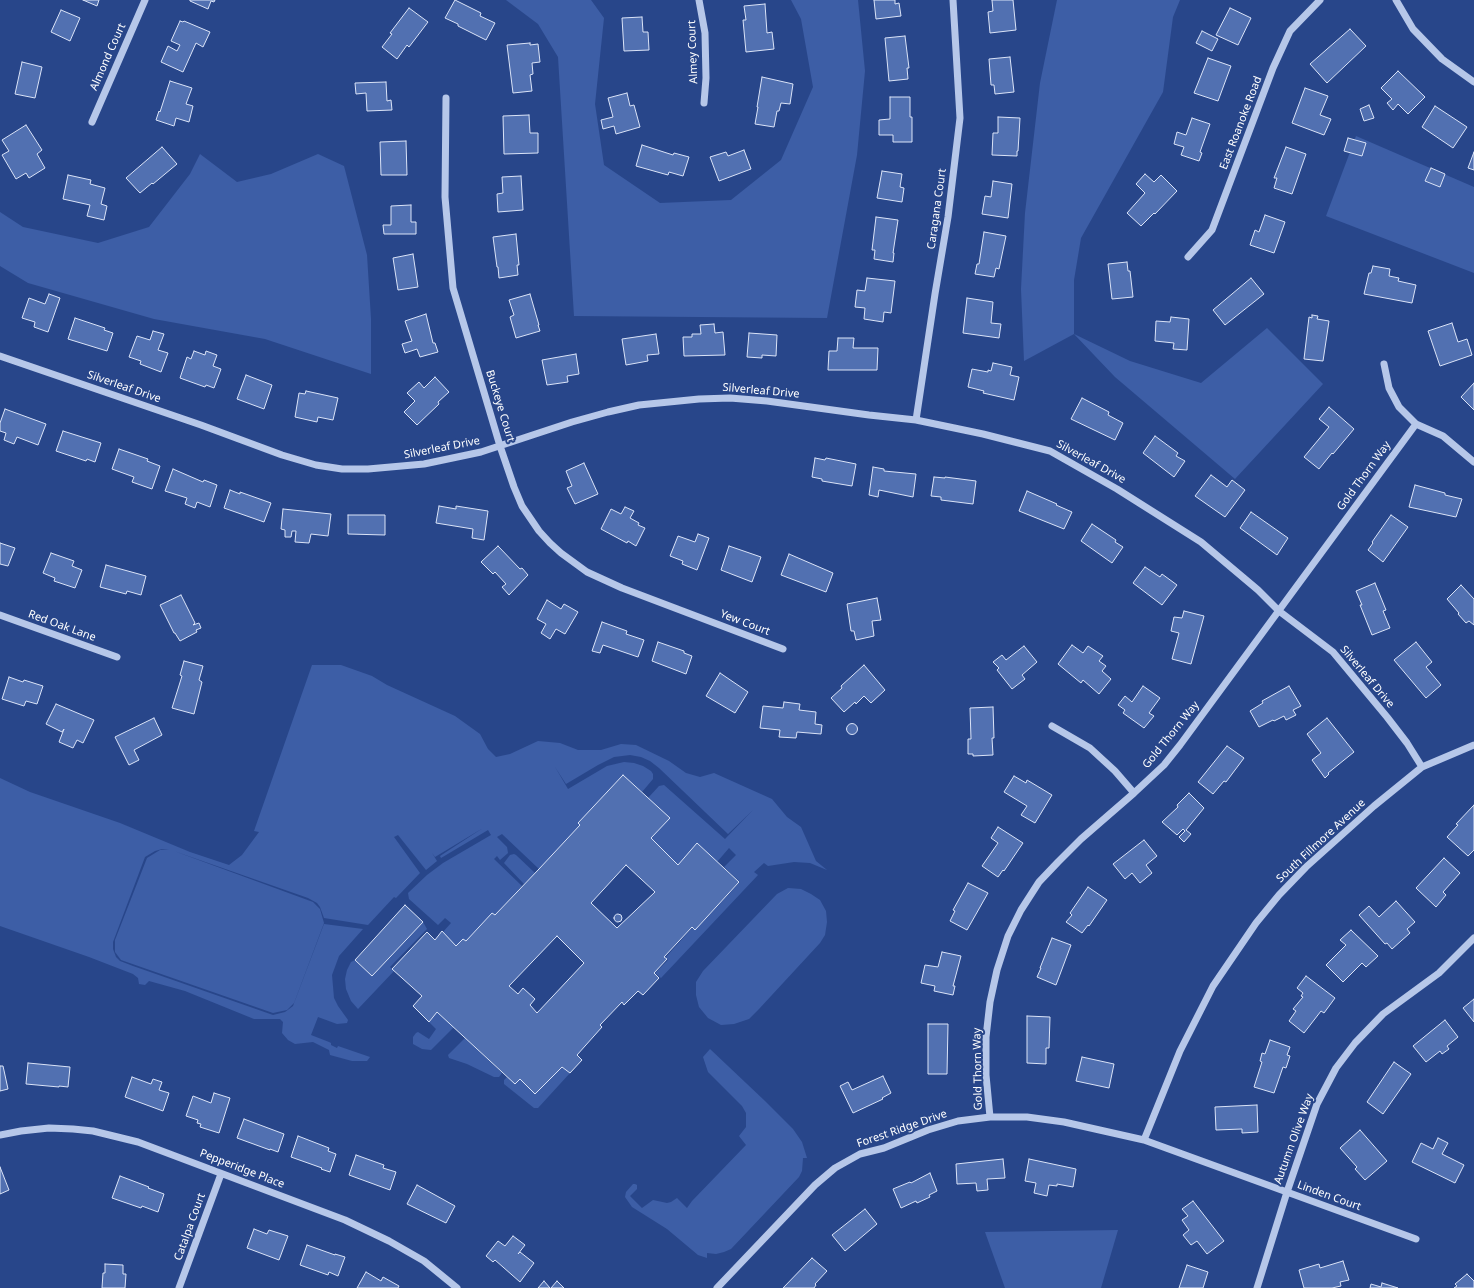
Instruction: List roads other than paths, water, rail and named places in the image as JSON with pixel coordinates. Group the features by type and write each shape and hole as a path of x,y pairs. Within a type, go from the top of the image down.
{"street":[{"name":"Almond Court","path":"92,122 145,0"},
{"name":"Almey Court","path":"698,0 705,33 706,78 704,103"},
{"name":"Caragana Court","path":"916,420 948,216 960,118 953,0"},
{"name":"East Roanoke Road","path":"1188,257 1212,230 1273,68 1290,31 1320,0"},
{"path":"1396,0 1413,30 1442,59 1474,82"},
{"name":"Buckeye Court","path":"446,98 445,197 453,288 500,446 522,506 539,531 561,553 587,572 622,588 699,617"},
{"name":"Silverleaf Drive","path":"0,356 201,425 282,455 316,466 342,469 368,469 424,464 482,452 572,422 639,405 699,399 730,398 767,401 916,420 983,434 1050,451 1117,489 1201,542 1258,590 1279,611 1333,652 1387,717 1407,743 1422,767"},
{"path":"1384,364 1389,388 1399,407 1416,424 1443,436 1474,462"},
{"name":"Gold Thorn Way","path":"990,1117 986,1075 986,1037 990,1002 997,970 1008,936 1021,910 1039,882 1081,840 1164,765 1416,424"},
{"name":"Red Oak Lane","path":"0,615 117,657"},
{"name":"Yew Court","path":"699,617 783,649"},
{"path":"1052,726 1090,748 1115,771 1134,793"},
{"name":"South Fillmore Avenue","path":"1144,1140 1177,1058 1194,1021 1213,986 1256,923 1279,895 1306,867 1374,806 1422,767 1474,745"},
{"name":"Autumn Olive Way","path":"1257,1288 1287,1192 1317,1104 1336,1068 1355,1043 1383,1014 1439,973 1474,938"},
{"name":"Forest Ridge Drive","path":"718,1288 815,1184 835,1168 860,1154 884,1148 928,1130 958,1122 990,1117 1028,1117 1056,1121 1144,1140"},
{"name":"Pepperidge Place","path":"0,1135 49,1128 73,1129 93,1131 138,1142 345,1220 383,1238 424,1262 457,1288"},
{"name":"Linden Court","path":"1144,1140 1416,1239"},
{"name":"Catalpa Court","path":"179,1288 221,1174"}]}
